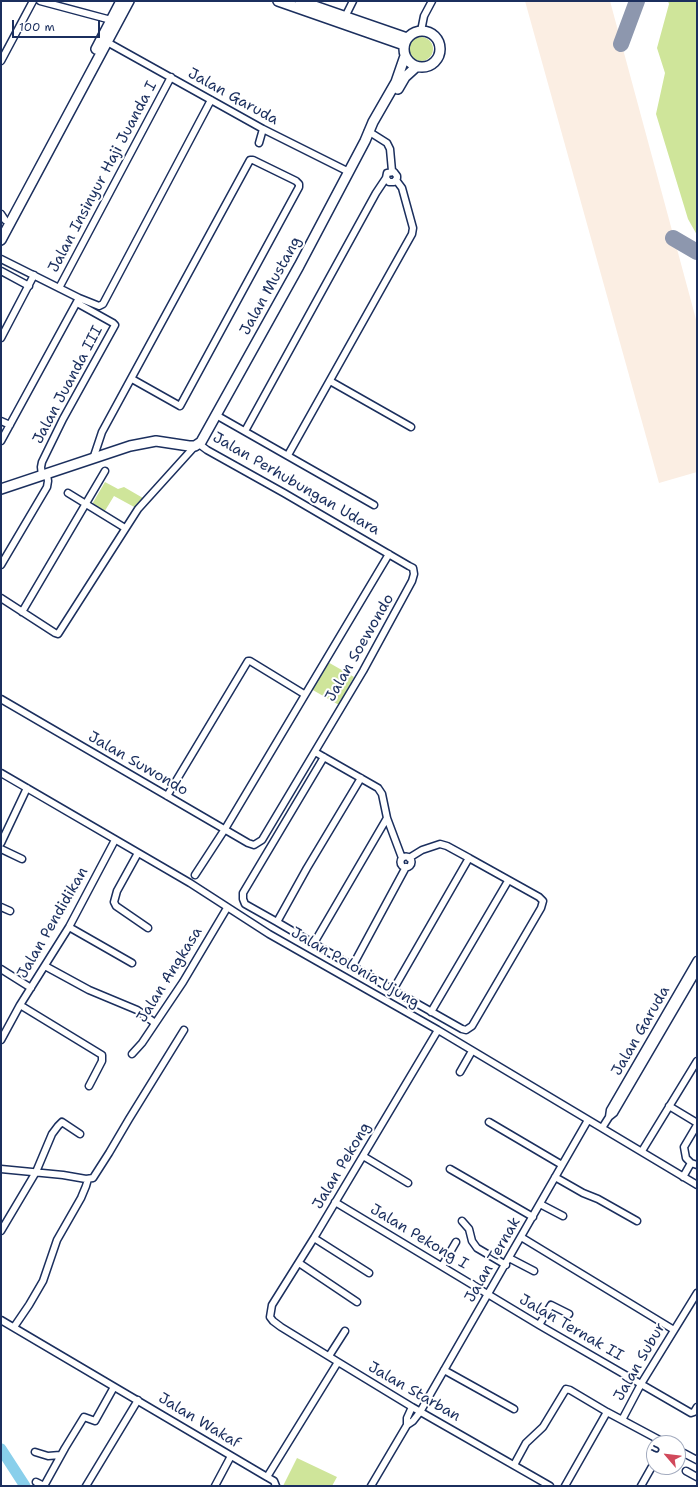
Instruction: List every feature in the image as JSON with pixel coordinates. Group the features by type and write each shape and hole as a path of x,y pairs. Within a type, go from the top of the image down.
{"main road":[{"path":"2,221 121,1"},
{"path":"1,240 129,1"},
{"path":"280,1 316,11 406,42"},
{"path":"300,1 316,11 345,17 406,42"},
{"path":"421,31 429,32 436,37 440,44 441,55 433,65 416,67 408,62 405,56 406,42 413,33 421,31"},
{"name":"Jalan Mustang","path":"197,445 204,439 349,172 396,82 405,56"},
{"name":"Jalan Mustang","path":"370,132 403,80 416,67"},
{"name":"Jalan Perhubungan Udara","path":"1,489 130,446 156,441 189,446 197,445"}],"street":[{"path":"1,61 33,1"},
{"path":"40,1 111,20"},
{"path":"345,17 353,1"},
{"path":"421,31 424,16 432,1"},
{"name":"Jalan Garuda","path":"107,42 263,129 349,172"},
{"name":"Jalan Insinyur Haji Juanda I","path":"59,288 171,77"},
{"path":"1,259 59,288 78,300 99,306 103,304 211,100"},
{"path":"259,143 263,129"},
{"path":"288,455 413,231 402,188 396,180 396,173 392,171 390,150 387,143 370,132"},
{"path":"93,459 102,432 250,160 253,160 296,181 299,184 299,187 180,406 132,379"},
{"path":"245,431 376,193 386,178 387,173 392,171"},
{"path":"386,178 389,182 396,180"},
{"path":"1,271 29,286"},
{"path":"1,338 34,276"},
{"path":"1,441 78,300"},
{"name":"Jalan Juanda III","path":"44,475 41,467 42,462 63,419 115,325 78,300"},
{"path":"330,381 411,427"},
{"path":"216,415 374,505"},
{"path":"1,420 10,425"},
{"path":"1,598 55,633 59,633 138,509 197,445"},
{"name":"Jalan Perhubungan Udara","path":"197,445 284,492 412,568"},
{"path":"22,612 105,471"},
{"path":"1,565 47,487 48,481 44,475"},
{"path":"68,493 125,528"},
{"path":"195,875 225,829 304,694 389,554"},
{"name":"Jalan Soewondo","path":"262,840 363,672 411,584 414,574 412,568"},
{"path":"167,796 248,661 304,694"},
{"name":"Jalan Suwondo","path":"1,699 252,844 257,844 262,840"},
{"path":"315,752 361,778 380,791 387,818 402,858 401,865 406,868"},
{"path":"324,757 244,893 243,899 245,904 431,1012 464,1030 470,1028 537,915 542,905 541,899 447,846 440,844 422,850 409,858 402,858"},
{"name":"Jalan Polonia Ujung","path":"1,773 190,883 269,934 438,1030 697,1184"},
{"path":"277,922 307,868 361,778"},
{"path":"1,843 27,788"},
{"path":"314,943 387,818"},
{"name":"Jalan Pendidikan","path":"1,1040 20,1006 69,927 115,840"},
{"path":"1,849 22,859"},
{"path":"138,853 117,891 114,902 121,910 148,928"},
{"path":"352,967 406,868 410,866 411,862 409,858"},
{"path":"393,990 469,858"},
{"path":"431,1012 508,881"},
{"path":"1,906 10,911"},
{"name":"Jalan Angkasa","path":"132,1054 142,1043 183,982 227,908"},
{"path":"69,927 132,963"},
{"name":"Jalan Garuda","path":"679,997 697,960"},
{"path":"45,966 90,990 136,1010 154,1023"},
{"path":"1,969 31,988"},
{"name":"Jalan Garuda","path":"602,1128 679,997 697,970"},
{"path":"20,1006 102,1055 102,1059 89,1086"},
{"path":"1,1168 88,1179 93,1178 184,1030"},
{"name":"Jalan Pekong","path":"270,1315 272,1305 299,1263 438,1030"},
{"path":"460,1072 472,1051"},
{"path":"642,1151 697,1061"},
{"path":"669,1106 697,1124 684,1147 686,1158 694,1164 683,1177"},
{"name":"Jalan Ternak","path":"407,1425 413,1421 420,1412 506,1265 521,1236 588,1120"},
{"path":"489,1122 562,1165"},
{"path":"1,1231 36,1172 52,1134 60,1123 64,1123 80,1134"},
{"path":"363,1156 408,1183"},
{"path":"450,1168 533,1217"},
{"path":"555,1177 637,1221"},
{"path":"14,1327 30,1305 43,1281 57,1240 81,1198 88,1179"},
{"name":"Jalan Pekong I","path":"335,1202 488,1294"},
{"path":"540,1204 562,1216"},
{"path":"462,1221 469,1229 472,1241 477,1248 506,1265"},
{"path":"521,1236 674,1330"},
{"path":"314,1238 369,1274"},
{"path":"442,1266 456,1242"},
{"path":"509,1258 534,1271"},
{"path":"299,1263 356,1302"},
{"name":"Jalan Subur","path":"565,1486 607,1412 622,1420 641,1384 697,1293"},
{"name":"Jalan Ternak II","path":"488,1294 691,1413 694,1412 697,1407"},
{"path":"539,1325 551,1306 568,1314"},
{"name":"Jalan Starban","path":"270,1315 273,1321 281,1327 328,1356 420,1412 550,1486"},
{"name":"Jalan Wakaf","path":"1,1320 274,1481 276,1486"},
{"path":"328,1356 345,1331"},
{"path":"267,1477 338,1362"},
{"path":"444,1370 514,1409"},
{"path":"36,1482 44,1486 60,1455 84,1416 96,1421 114,1387"},
{"path":"514,1465 526,1444 543,1427 567,1389 607,1412"},
{"path":"86,1486 138,1400"},
{"path":"371,1486 407,1425 407,1418 412,1407"},
{"path":"622,1420 650,1435"},
{"path":"35,1452 48,1456 60,1455"},
{"path":"686,1454 697,1460"},
{"path":"215,1486 231,1456"},
{"path":"686,1471 697,1477"},
{"path":"641,1486 647,1475"}],"shaded area":[{"path":"525,1 610,1 697,323 697,472 659,483"}],"green space":[{"path":"668,1 697,1 697,235 688,219 656,114 665,73 657,48 669,4"},
{"path":"421,37 430,40 433,49 430,58 421,61 412,58 409,49 412,40"},
{"path":"105,482 118,489 124,487 143,498 136,508 114,496 103,514 91,506"},
{"path":"326,661 354,677 339,705 311,689"},
{"path":"297,1458 337,1477 332,1486 283,1486"}],"waterway":[{"path":"1,1449 25,1486"}],"taxiway":[{"path":"621,44 637,1"},
{"path":"673,238 697,252"}]}
